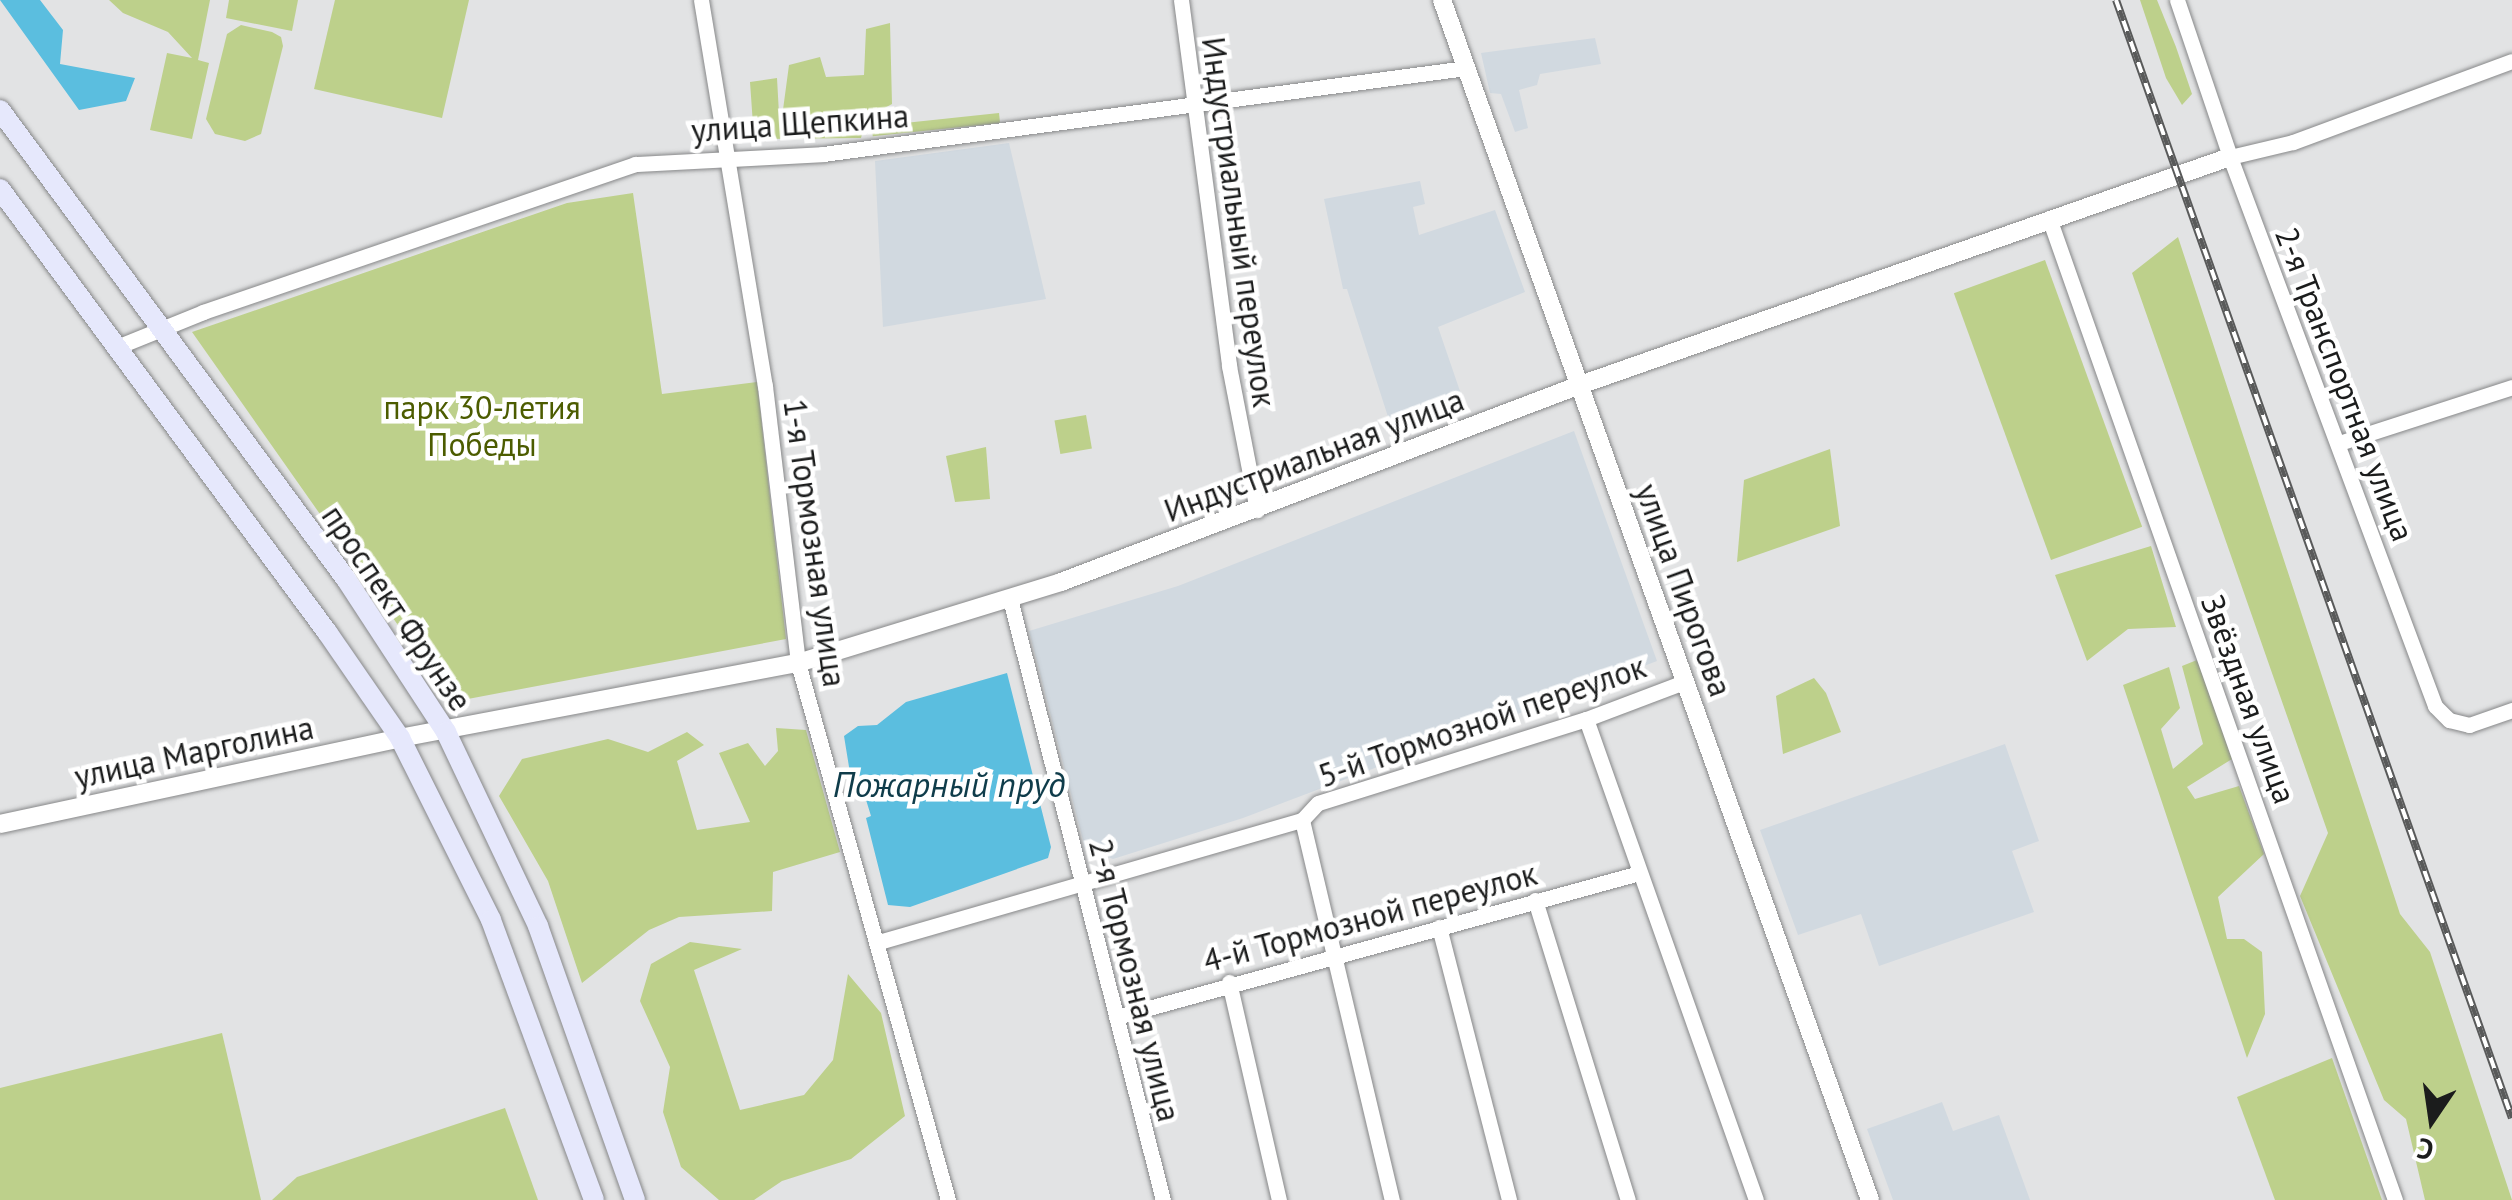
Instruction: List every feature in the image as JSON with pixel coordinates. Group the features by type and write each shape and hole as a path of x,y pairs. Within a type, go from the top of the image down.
{"main road":[{"name":"проспект Фрунзе","path":"0,110 346,579 446,732 538,926 635,1200"},
{"path":"0,189 328,632 400,738 490,920 594,1200"}],"street":[{"name":"1-я Тормозная улица","path":"701,0 766,386 798,663 948,1200"},
{"name":"Индустриальный переулок","path":"1182,0 1229,366 1257,510"},
{"name":"улица Пирогова","path":"1442,0 1870,1200"},
{"name":"2-я Транспортная улица","path":"2177,0 2230,157 2435,706 2449,720 2469,725 2512,710"},
{"path":"2230,157 2292,142 2512,61"},
{"name":"улица Щепкина","path":"117,348 160,327 636,164 823,154 1194,108 1466,68"},
{"name":"Индустриальная улица","path":"400,738 798,663 1010,599 1257,510 1580,385 2230,157"},
{"name":"Звёздная улица","path":"2049,218 2395,1200"},
{"path":"2339,443 2512,387"},
{"name":"2-я Тормозная улица","path":"1010,599 1163,1200"},
{"name":"5-й Тормозной переулок","path":"879,942 1302,820 1318,802 1586,719 1684,682"},
{"path":"1586,719 1756,1200"},
{"name":"улица Марголина","path":"0,824 400,738"},
{"path":"1302,820 1337,954 1392,1200"},
{"name":"4-й Тормозной переулок","path":"1116,1017 1229,982 1639,873"},
{"path":"1535,900 1628,1200"},
{"path":"1439,927 1509,1200"},
{"path":"1229,982 1279,1200"}],"shaded area":[{"path":"1595,38 1601,64 1540,74 1537,85 1519,90 1528,128 1515,132 1501,94 1490,93 1481,53"},
{"path":"1009,143 1046,299 883,327 875,161"},
{"path":"1420,181 1425,204 1413,207 1419,235 1495,210 1525,292 1438,327 1462,397 1390,423 1347,289 1343,289 1324,199"},
{"path":"1574,431 1657,661 1243,818 1113,859 1085,848 1029,631 1178,586"},
{"path":"2005,744 2039,841 2012,851 2034,912 1879,966 1861,914 1798,935 1760,830"},
{"path":"1942,1102 1953,1131 1999,1115 2030,1200 1893,1200 1867,1129"}],"green space":[{"path":"109,0 210,0 198,60 209,63 192,139 150,130 167,53 192,58 168,32 123,13"},
{"path":"229,0 298,0 292,31 226,18"},
{"path":"335,0 469,0 442,118 314,89"},
{"path":"2140,0 2157,0 2176,47 2192,94 2182,105 2166,78"},
{"path":"890,23 892,104 866,118 861,138 754,139 750,82 777,78 780,132 789,65 820,57 826,77 864,75 866,29"},
{"path":"241,25 272,32 281,37 283,46 261,134 245,141 215,134 206,119 227,34"},
{"path":"999,113 1000,123 873,136 872,126"},
{"name":"парк 30-летия Победы","path":"633,193 662,394 757,382 786,639 452,702 192,332 567,203"},
{"path":"2178,237 2400,914 2430,952 2512,1200 2425,1200 2406,1119 2384,1100 2300,896 2328,833 2132,273"},
{"path":"2045,260 2142,527 2051,560 1954,293"},
{"path":"1086,415 1092,448 1060,454 1054,421"},
{"path":"986,447 990,499 955,502 946,456"},
{"path":"1830,449 1840,526 1737,562 1744,480"},
{"path":"2151,546 2176,627 2128,629 2087,661 2055,575"},
{"path":"2197,660 2232,759 2187,787 2195,799 2239,786 2264,854 2218,897 2227,939 2244,939 2262,952 2265,1014 2247,1058 2123,685 2169,667 2180,708 2161,729 2173,769 2203,744 2182,666"},
{"path":"1814,678 1826,693 1841,732 1783,754 1776,696"},
{"path":"776,728 806,730 840,852 773,872 772,911 679,917 649,930 582,983 548,881 499,796 522,759 608,739 648,752 687,732 704,745 677,761 697,830 750,822 719,753 748,743 765,766 778,751"},
{"path":"690,942 742,949 694,970 740,1110 804,1095 833,1060 848,974 881,1013 905,1116 851,1159 782,1181 754,1200 719,1200 681,1167 663,1112 670,1067 640,1001 651,964"},
{"path":"222,1033 261,1200 0,1200 0,1088"},
{"path":"2332,1058 2382,1200 2275,1200 2237,1097"},
{"path":"505,1108 538,1200 272,1200 297,1177"}],"water":[{"path":"0,0 40,0 63,30 60,64 135,78 126,101 79,110"},
{"name":"Пожарный пруд","path":"1007,673 1051,847 1048,858 910,907 888,905 866,818 871,816 863,790 857,790 850,773 844,736 858,726 877,725 906,702"}],"railway":[{"path":"2116,0 2512,1118"}]}
